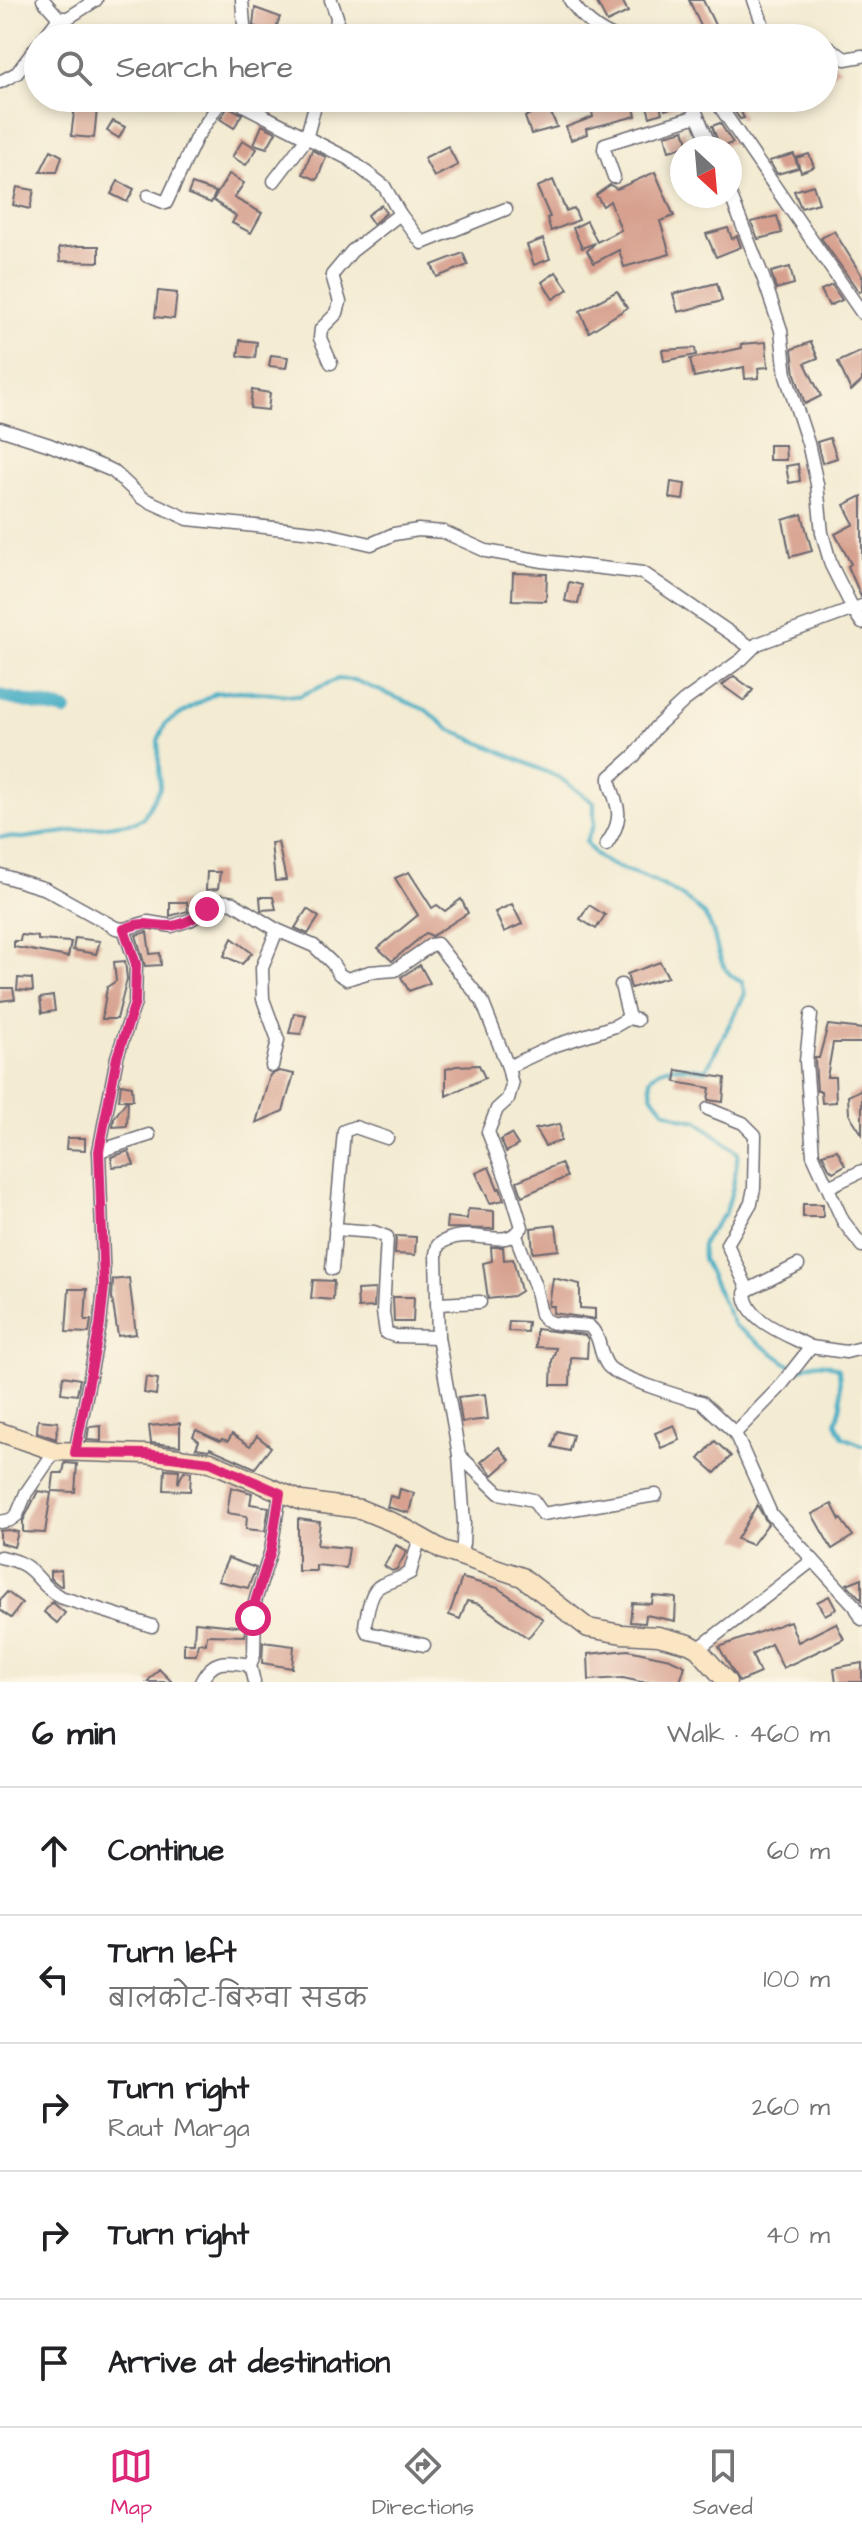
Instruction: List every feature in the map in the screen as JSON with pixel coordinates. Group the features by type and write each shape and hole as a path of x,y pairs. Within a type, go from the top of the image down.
{"main road":[{"path":"0,1432 55,1451 146,1454 210,1462 280,1493 319,1505 360,1509 459,1557 522,1577 588,1628 658,1636 698,1649 727,1682"}],"street":[{"path":"43,0 59,18 68,18 96,0"},
{"path":"242,0 244,24"},
{"path":"331,0 336,24"},
{"path":"570,0 591,24"},
{"path":"754,0 763,24"},
{"path":"54,24 59,18"},
{"path":"838,54 845,59 862,56"},
{"path":"0,82 17,73 24,64"},
{"path":"148,196 166,203 196,138 214,112"},
{"path":"258,112 349,159 384,186 422,243 506,209"},
{"path":"274,181 306,139 313,112"},
{"path":"695,112 706,136"},
{"path":"724,112 862,313"},
{"path":"614,177 605,144 697,116"},
{"path":"736,208 781,330 786,376 808,443 817,484 822,533 831,565 858,609 862,623"},
{"path":"331,363 320,338 321,329 337,313 340,302 332,275 352,251 400,214"},
{"path":"0,429 50,445 113,471 142,498 188,519 323,533 371,544 406,532 444,532 486,551 643,573 752,648"},
{"path":"606,845 615,832 619,814 609,786 610,777 635,755 655,728 684,701 762,642 858,609"},
{"path":"0,875 46,889 116,928 124,929 148,922 172,926 190,920 221,901 233,903 277,930 314,946 347,979 370,972 395,970 437,944 482,1001 512,1085 508,1099 497,1109 488,1132 522,1227 516,1236 507,1240 459,1235 438,1245 438,1337 459,1455 464,1523 459,1557"},
{"path":"75,1453 104,1287 99,1151 117,1057 135,1003 136,964 124,929"},
{"path":"272,1066 278,1040 263,999 262,968 277,930"},
{"path":"508,1067 553,1046 633,1019 621,985"},
{"path":"811,1015 806,1061 813,1155 843,1221 862,1246"},
{"path":"708,1109 743,1123 755,1135 751,1203 727,1244 748,1290"},
{"path":"332,1269 344,1131 355,1127 387,1138"},
{"path":"99,1151 149,1135"},
{"path":"828,1187 862,1171"},
{"path":"335,1229 374,1232 387,1237 383,1312 386,1333 438,1337"},
{"path":"516,1236 545,1320 589,1326 598,1337 604,1360 616,1373 702,1402 735,1433 771,1514 855,1606 862,1619"},
{"path":"798,1265 745,1293 755,1317 811,1347 846,1352 862,1348"},
{"path":"437,1304 480,1302"},
{"path":"735,1433 778,1389 811,1347"},
{"path":"0,1522 17,1515 26,1493 55,1451"},
{"path":"459,1455 499,1493 533,1500 543,1514 656,1495"},
{"path":"254,1682 250,1665 254,1655 255,1602 271,1550 280,1493"},
{"path":"420,1536 410,1573 375,1588 371,1594 365,1627 368,1633 424,1645"},
{"path":"0,1557 27,1565 43,1580 47,1590 60,1597 152,1626"},
{"path":"698,1649 813,1560"},
{"path":"201,1682 208,1667 216,1663 250,1665"}],"building":[{"path":"622,0 628,12 607,22 597,3"},
{"path":"689,0 703,0 715,24 700,24"},
{"path":"255,8 280,17 277,24 253,24"},
{"path":"74,112 97,112 94,138 71,136"},
{"path":"225,112 242,114 234,128 220,119"},
{"path":"533,112 550,112 557,127 531,134 525,117"},
{"path":"592,112 635,112 636,116 586,129 587,134 571,140 566,127 593,117"},
{"path":"113,121 125,127 119,138 107,131"},
{"path":"720,123 728,136 716,136 712,126"},
{"path":"262,125 276,132 267,148 254,144"},
{"path":"684,130 686,136 670,136 669,151 665,135"},
{"path":"243,140 257,149 246,165 232,157"},
{"path":"448,146 458,165 434,177 424,158"},
{"path":"51,150 62,156 57,172 40,172"},
{"path":"312,150 326,157 317,180 303,174"},
{"path":"794,154 798,168 777,174 769,161"},
{"path":"809,154 814,167 801,172 796,158"},
{"path":"655,172 674,216 660,221 670,254 624,267 619,250 594,263 587,251 595,243 582,248 573,228 587,221 597,242 621,230 610,201 603,206 596,195 610,185 617,189"},
{"path":"229,174 244,183 234,198 262,213 251,233 232,223 236,216 213,200"},
{"path":"553,180 566,211 574,208 579,220 551,231 547,218 550,217 537,187"},
{"path":"118,181 134,189 127,202 111,194"},
{"path":"192,184 216,192 211,203 188,194"},
{"path":"813,185 819,203 801,208 794,191"},
{"path":"17,187 34,190 30,209 13,205"},
{"path":"381,205 386,213 373,224 367,215"},
{"path":"777,216 782,233 758,239 751,222"},
{"path":"728,228 732,239 737,236 741,247 716,257 706,234"},
{"path":"834,231 862,276 862,291 859,292 821,238"},
{"path":"543,239 550,259 534,265 527,245"},
{"path":"99,246 99,262 60,261 59,248"},
{"path":"463,253 468,265 437,277 432,265"},
{"path":"790,267 794,284 776,289 771,272"},
{"path":"556,272 568,289 553,299 542,282"},
{"path":"717,283 722,301 678,312 673,294"},
{"path":"832,285 842,300 829,306 821,290"},
{"path":"158,291 177,293 174,319 155,317"},
{"path":"617,291 627,308 589,332 580,311"},
{"path":"240,340 257,342 255,358 238,356"},
{"path":"766,342 768,367 758,368 759,378 745,379 744,367 694,377 690,359 742,348 741,344"},
{"path":"811,342 818,358 805,363 821,396 805,404 795,374 792,349"},
{"path":"695,348 696,355 664,361 662,350"},
{"path":"862,351 862,381 851,391 838,362"},
{"path":"271,355 288,357 286,368 269,366"},
{"path":"252,390 270,393 268,410 250,408"},
{"path":"830,438 837,458 822,463 817,442"},
{"path":"769,445 785,445 786,460 769,460"},
{"path":"798,464 800,481 789,483 786,466"},
{"path":"671,482 685,484 683,500 669,498"},
{"path":"862,496 861,597 848,566 851,564 835,534 854,524 844,505"},
{"path":"802,514 812,551 790,557 783,520"},
{"path":"513,573 547,574 546,601 512,600"},
{"path":"569,582 582,585 578,604 565,601"},
{"path":"734,676 753,690 744,701 722,685"},
{"path":"278,842 286,880 275,881 271,843"},
{"path":"207,872 220,872 218,889 206,890"},
{"path":"409,872 432,908 437,905 445,911 461,899 468,913 432,936 426,933 392,961 378,948 418,915 395,878"},
{"path":"260,897 273,897 276,909 261,910"},
{"path":"170,902 187,902 188,911 170,916"},
{"path":"512,904 522,924 504,932 495,912"},
{"path":"589,905 605,915 596,929 580,919"},
{"path":"307,909 319,917 308,934 295,928"},
{"path":"147,932 150,954 160,953 161,965 145,966 136,935"},
{"path":"21,935 38,937 38,940 71,942 68,957 14,947 14,941 20,941"},
{"path":"75,938 100,941 96,954 73,950"},
{"path":"232,938 252,953 242,964 224,956"},
{"path":"125,961 127,979 117,1019 102,1019 107,987 116,981 114,962"},
{"path":"660,962 668,977 631,988 627,974"},
{"path":"420,965 430,983 409,991 401,977"},
{"path":"18,978 32,979 33,991 17,990"},
{"path":"0,988 13,988 15,999 0,1001"},
{"path":"53,996 55,1011 42,1013 40,998"},
{"path":"294,1013 306,1015 301,1034 289,1033"},
{"path":"828,1025 862,1029 862,1043 833,1043 827,1077 835,1077 836,1102 822,1103 821,1091 817,1091 815,1058 819,1058"},
{"path":"479,1065 485,1078 446,1096 446,1069"},
{"path":"677,1070 725,1078 723,1102 708,1100 710,1088 675,1082"},
{"path":"279,1071 294,1074 283,1111 256,1123 270,1075"},
{"path":"121,1084 132,1086 133,1100 128,1100 127,1126 113,1127 114,1118 127,1100 119,1100"},
{"path":"862,1089 862,1134 849,1114 848,1096"},
{"path":"560,1124 561,1141 545,1146 535,1129"},
{"path":"511,1134 518,1145 506,1152 501,1140"},
{"path":"67,1138 85,1138 85,1150 66,1149"},
{"path":"837,1150 845,1165 833,1172 822,1154"},
{"path":"129,1151 134,1165 113,1167 111,1157"},
{"path":"561,1163 567,1177 522,1196 517,1181"},
{"path":"489,1167 504,1200 490,1203 476,1173"},
{"path":"803,1204 823,1204 823,1217 803,1217"},
{"path":"468,1209 494,1211 494,1229 446,1228 447,1217 467,1219"},
{"path":"556,1225 559,1250 533,1253 531,1228"},
{"path":"396,1236 416,1237 415,1255 395,1254"},
{"path":"491,1247 503,1247 504,1260 513,1259 521,1291 513,1296 488,1299 483,1263 492,1261"},
{"path":"129,1278 136,1334 118,1336 112,1298 113,1280"},
{"path":"553,1278 580,1284 580,1308 595,1309 595,1319 553,1313 554,1306 549,1306"},
{"path":"313,1280 334,1281 333,1300 311,1298"},
{"path":"69,1289 87,1289 85,1320 91,1320 89,1333 66,1332"},
{"path":"375,1289 374,1307 358,1308 357,1290"},
{"path":"393,1297 414,1297 413,1322 394,1322"},
{"path":"509,1321 528,1322 527,1332 508,1331"},
{"path":"536,1329 585,1335 588,1339 587,1358 571,1357 570,1385 551,1385 556,1348 536,1347"},
{"path":"63,1376 80,1379 77,1395 61,1393"},
{"path":"146,1377 158,1379 156,1395 144,1393"},
{"path":"485,1394 488,1419 462,1422 458,1397"},
{"path":"38,1420 58,1422 56,1439 37,1432"},
{"path":"180,1423 180,1446 151,1443 149,1426"},
{"path":"674,1425 680,1440 661,1448 655,1433"},
{"path":"101,1426 101,1441 87,1440 89,1427"},
{"path":"196,1430 220,1441 228,1441 232,1434 250,1446 257,1436 271,1447 255,1468 210,1448 196,1448 199,1441 193,1436"},
{"path":"557,1431 573,1435 569,1451 552,1447"},
{"path":"715,1441 731,1456 715,1473 699,1459"},
{"path":"499,1447 510,1460 493,1475 481,1462"},
{"path":"65,1463 77,1464 75,1492 52,1491 54,1473 63,1473"},
{"path":"165,1469 179,1470 178,1483 184,1471 191,1472 190,1491 164,1490"},
{"path":"231,1487 252,1493 250,1504 269,1507 265,1531 246,1529 247,1516 227,1513"},
{"path":"400,1489 414,1493 409,1513 387,1507 390,1496 398,1498"},
{"path":"38,1491 51,1493 45,1533 23,1532 23,1521"},
{"path":"832,1504 853,1536 832,1549 812,1514"},
{"path":"757,1505 768,1524 752,1545 737,1539"},
{"path":"298,1519 320,1522 317,1545 349,1548 346,1568 316,1565 316,1571 298,1571"},
{"path":"0,1531 18,1532 14,1547 0,1543"},
{"path":"396,1545 407,1551 397,1569 392,1571 384,1566"},
{"path":"228,1558 256,1568 248,1588 218,1581"},
{"path":"61,1570 60,1586 50,1578 50,1571"},
{"path":"462,1578 498,1588 543,1619 528,1638 479,1604 467,1601 460,1619 449,1615"},
{"path":"862,1578 862,1600 847,1584"},
{"path":"7,1592 22,1603 11,1618 0,1610 0,1600"},
{"path":"653,1596 676,1598 675,1621 646,1615 645,1623 630,1622 632,1603 652,1604"},
{"path":"829,1596 836,1609 825,1615 817,1602"},
{"path":"52,1602 65,1613 57,1623 44,1612"},
{"path":"790,1621 798,1642 836,1623 844,1639 783,1668 771,1644 752,1655 760,1673 739,1682 719,1647"},
{"path":"195,1622 246,1627 245,1636 207,1635 206,1644 198,1643 196,1655 184,1655 184,1643 194,1643"},
{"path":"263,1642 294,1646 292,1668 262,1663"},
{"path":"628,1650 670,1659 685,1666 680,1682 641,1682 623,1678 589,1680 588,1654"},
{"path":"862,1663 862,1682 836,1682 834,1668"},
{"path":"159,1669 172,1682 147,1682"}],"waterway":[{"path":"0,837 23,838 135,822 143,818 160,788 158,740 166,723 215,693 240,691 299,696 338,679 354,680 426,710 449,729 560,778 594,803 594,825 586,841 591,850 621,869 662,885 699,909 710,924 721,961 732,976 742,982 745,994 706,1070 675,1067 661,1070 650,1079 652,1095 664,1110 698,1121 738,1153 726,1212 702,1245 703,1259 734,1325 792,1367"},
{"path":"0,696 65,710"},
{"path":"800,1369 820,1363 839,1369 841,1405 836,1423 843,1437 862,1445"}],"route":[{"path":"207,909 190,920 172,926 148,922 124,929 136,964 135,1003 117,1057 99,1151 104,1287 100,1325 75,1453 146,1454 210,1462 280,1493 271,1550 253,1618"}]}
